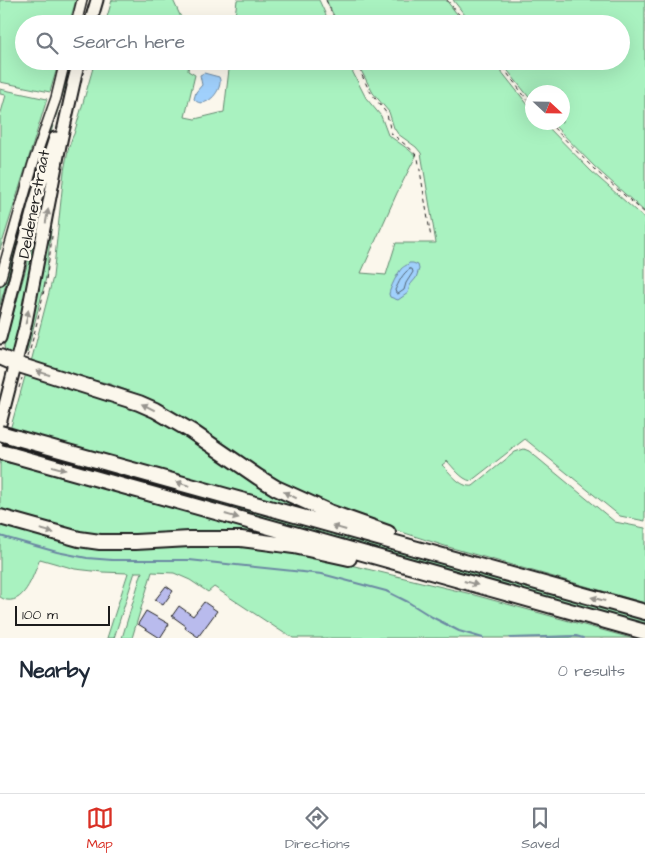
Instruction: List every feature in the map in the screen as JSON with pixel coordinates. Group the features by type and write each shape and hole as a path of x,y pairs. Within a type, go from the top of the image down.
{"highway":[{"path":"0,357 155,410 191,431 276,488 329,512 384,531 437,555"},
{"path":"0,433 645,612"},
{"path":"6,453 645,632"},
{"path":"0,517 79,539 100,542 241,539 294,546 345,557 424,570"}],"main road":[{"path":"93,15 97,0"},
{"name":"Deldenerstraat","path":"0,424 26,327 60,145 77,70"},
{"name":"Deldenerstraat","path":"0,338 34,205 75,78"}],"street":[{"path":"78,15 82,0"},
{"name":"Deldenerstraat","path":"0,280 33,164 64,70"}],"path":[{"path":"326,0 333,15"},
{"path":"447,0 460,15"},
{"path":"359,70 369,90 386,114 391,133 413,151 418,158 430,238"},
{"path":"505,70 525,97"},
{"path":"556,130 595,170 645,213"}],"green space":[{"path":"0,0 76,0 72,15 15,15 15,70 56,70 50,92 0,82"},
{"path":"112,0 173,0 180,15 108,15"},
{"path":"237,0 319,0 326,15 235,15"},
{"path":"326,0 446,0 458,15 334,15"},
{"path":"453,0 645,0 645,212 595,167 559,130 570,130 570,85 525,85 525,92 507,70 630,70 630,15 465,15"},
{"path":"65,70 70,70 25,216 0,305 0,287 24,201"},
{"path":"92,70 188,70 195,75 185,117 195,119 224,112 229,70 352,70 366,98 381,116 388,135 416,156 361,273 386,275 396,243 436,243 421,153 398,134 389,112 373,93 361,70 500,70 525,101 525,130 551,130 591,171 645,219 645,521 620,516 525,439 471,481 461,476 447,461 442,465 464,485 473,486 515,452 524,449 529,451 615,522 645,528 645,603 445,546 386,527 286,488 211,440 174,413 148,398 107,383 60,373 31,362 53,277 64,171"},
{"path":"0,89 47,99 0,250 0,116 6,95 0,94"},
{"path":"55,193 46,278 27,353 26,342"},
{"path":"43,197 45,197 35,270 13,355 5,350 4,346 33,244"},
{"path":"26,373 127,402 352,524 10,430"},
{"path":"7,441 645,620 645,627 4,450"},
{"path":"2,459 322,549 95,537 0,513 0,464"},
{"path":"0,524 68,542 215,543 288,550 467,593 631,638 293,638 214,587 208,592 190,580 174,573 152,572 132,638 122,638 142,572 135,572 114,638 107,638 128,573 75,569 40,559 24,592 14,600 5,600 0,597"}],"water":[{"path":"204,73 219,77 220,82 216,93 203,103 194,99 196,92 202,85 200,75"},
{"path":"409,263 418,265 419,269 416,278 410,285 408,293 398,300 390,297 389,294 396,276"}],"building":[{"path":"166,586 173,591 163,605 155,600"},
{"path":"204,602 217,611 198,637 172,616 179,606 193,616"},
{"path":"146,611 169,624 160,638 138,624"}],"waterway":[{"path":"0,536 57,552 87,558 112,560 189,560 322,574 386,591 459,631 483,638"},
{"path":"510,638 576,636 583,638"}]}
